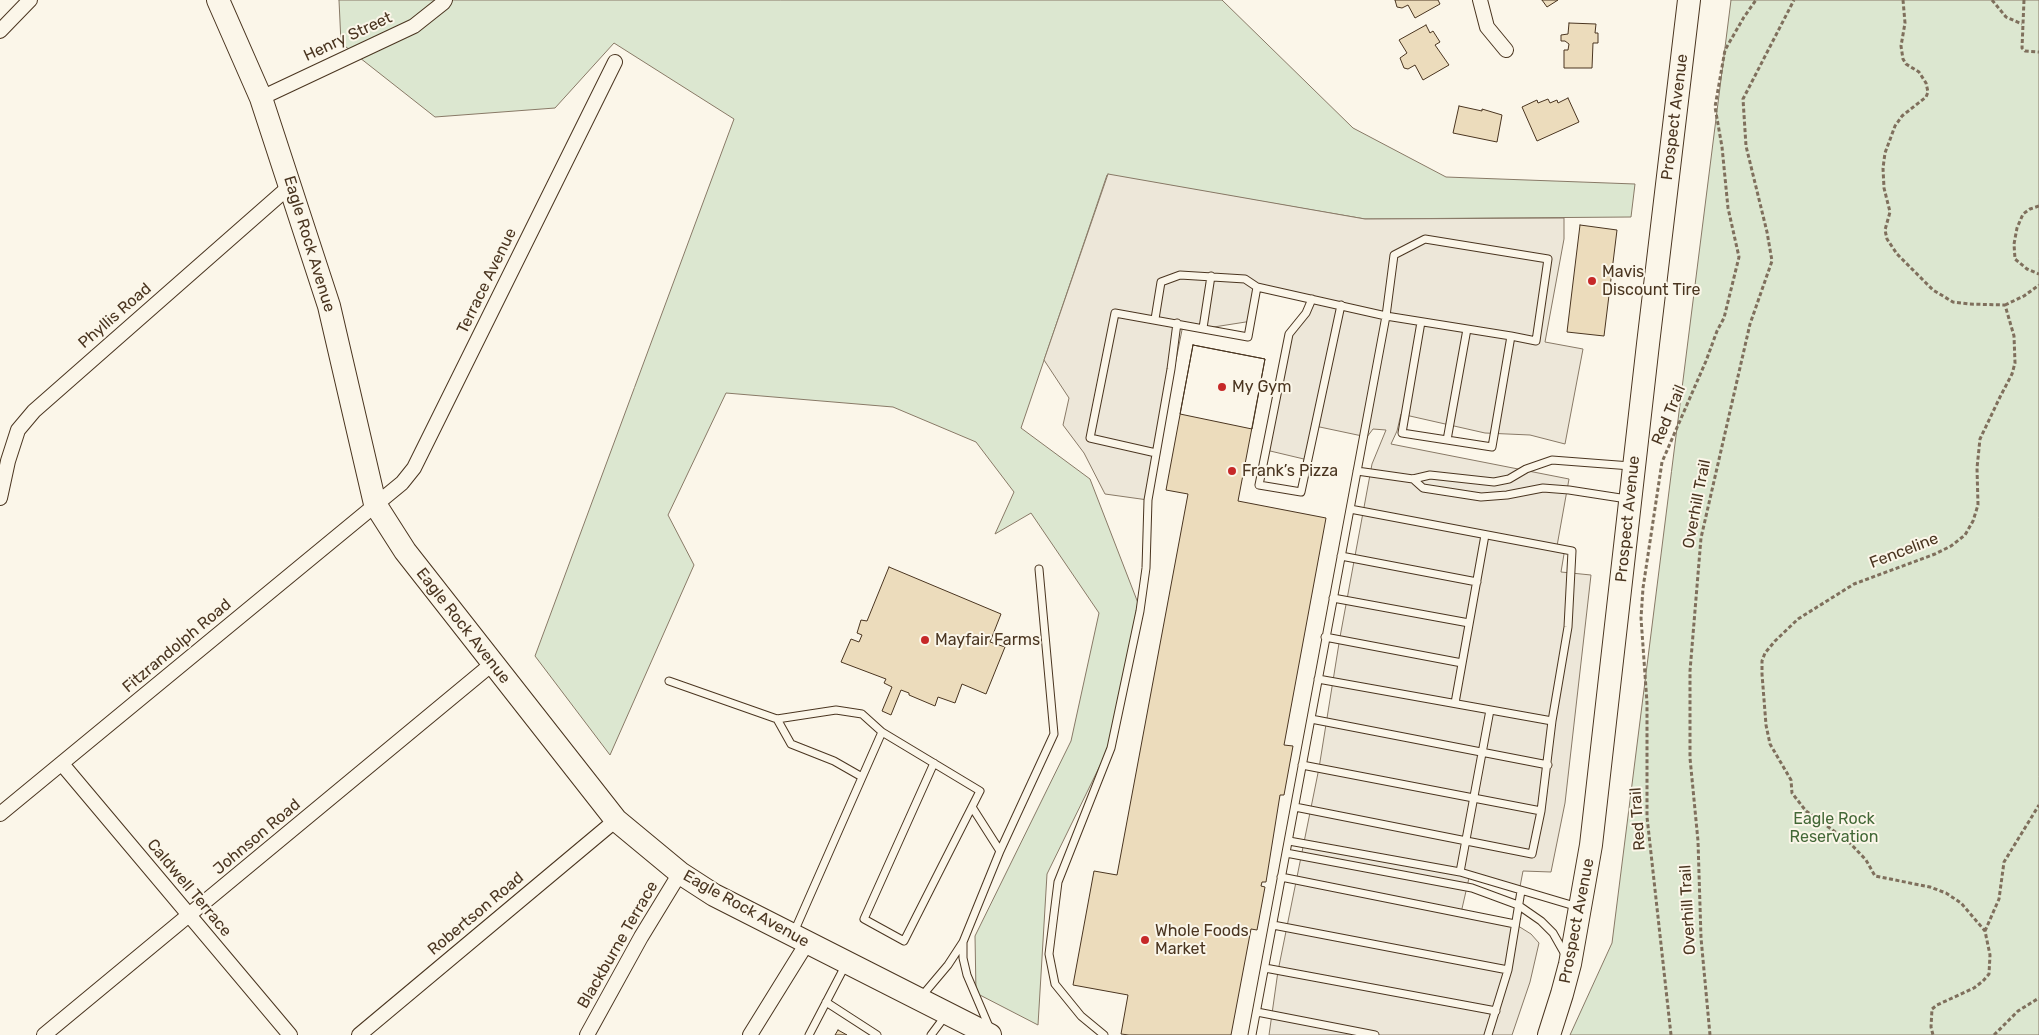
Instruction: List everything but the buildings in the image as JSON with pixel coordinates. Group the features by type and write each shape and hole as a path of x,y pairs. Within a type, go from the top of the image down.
{"main road":[{"name":"Prospect Avenue","path":"1549,1035 1570,964 1591,845 1689,0"},
{"name":"Eagle Rock Avenue","path":"223,2 261,98 329,306 375,504 405,551 616,820 680,873 714,895 992,1035"}],"street":[{"path":"0,31 30,0"},
{"name":"Henry Street","path":"261,98 414,26 445,0"},
{"path":"1480,0 1487,27 1506,50"},
{"name":"Terrace Avenue","path":"375,504 402,483 414,468 615,62"},
{"name":"Phyllis Road","path":"0,498 8,460 18,430 34,410 290,186"},
{"name":"Fitzrandolph Road","path":"0,814 375,504"},
{"name":"Johnson Road","path":"44,1035 492,664"},
{"name":"Caldwell Terrace","path":"62,764 290,1035"},
{"name":"Robertson Road","path":"359,1035 616,820"},
{"name":"Blackburne Terrace","path":"587,1035 641,937 680,873"},
{"path":"750,1035 800,939"}],"lane":[{"path":"1155,319 1161,282 1180,274 1246,279 1257,287 1386,316 1536,341 1548,259 1425,239 1394,255 1386,316 1252,1035"},
{"path":"1203,328 1211,276"},
{"path":"1156,453 1090,438 1115,313 1248,337 1257,287"},
{"path":"1312,299 1306,313 1289,334 1259,485 1301,492 1341,305"},
{"path":"1421,322 1402,432 1447,440 1492,447 1511,336"},
{"path":"1104,1035 1081,1016 1055,984 1049,954 1058,882 1095,791 1113,739 1140,611 1146,568 1148,500 1177,324"},
{"path":"1447,440 1467,329"},
{"path":"1357,471 1413,479 1430,475 1494,482 1509,479 1526,469 1552,460 1634,466"},
{"path":"1413,479 1423,488 1481,497 1507,495 1543,488 1569,490 1631,500"},
{"path":"1294,807 1532,854 1541,811 1552,721 1568,627 1572,551 1350,509"},
{"path":"1455,704 1485,535"},
{"path":"1341,556 1477,582"},
{"path":"919,999 948,965 963,942 1000,851 1054,734 1039,568"},
{"path":"1333,598 1469,623"},
{"path":"1325,637 1462,663"},
{"path":"1318,679 1552,721"},
{"path":"669,681 777,719 836,710 862,714 882,732 934,763 980,791 904,941 864,919 934,763"},
{"path":"1460,872 1490,710"},
{"path":"777,719 791,744 834,762 862,777"},
{"path":"1311,719 1548,765"},
{"path":"800,939 862,777 882,732"},
{"path":"1302,765 1541,811"},
{"path":"972,807 1000,851"},
{"path":"1288,841 1460,872 1580,908"},
{"path":"1286,853 1472,888 1518,905 1541,920 1553,933 1570,964"},
{"path":"1282,877 1515,924"},
{"path":"1488,1035 1508,970 1520,891"},
{"path":"1273,925 1508,970"},
{"path":"963,942 962,958 967,975 992,1035"},
{"path":"809,1035 847,962"},
{"path":"1265,968 1496,1011"},
{"path":"826,1002 877,1035"},
{"path":"1256,1012 1375,1035"},
{"path":"931,1035 947,1013"}],"path":[{"name":"Red Trail","path":"1671,1035 1647,817 1647,703 1641,618 1643,588 1662,462 1724,318 1739,257 1728,208 1722,148 1715,107 1725,50 1756,0"},
{"name":"Overhill Trail","path":"1710,1035 1701,938 1698,841 1690,758 1689,688 1701,538 1750,324 1772,261 1767,232 1746,146 1742,99 1794,0"},
{"path":"1903,0 1905,23 1901,46 1903,59 1919,72 1928,92 1926,98 1902,116 1895,126 1885,152 1883,168 1884,188 1890,212 1885,230 1887,239 1897,254 1933,290 1953,302 2005,306 2039,285"},
{"path":"1992,0 2006,17 2022,24"},
{"path":"2024,0 2022,48 2026,51 2039,52"},
{"path":"2039,206 2030,209 2024,214 2017,228 2014,244 2015,259 2027,270 2039,274"},
{"name":"Fenceline","path":"1985,931 1961,902 1946,893 1930,887 1875,876 1866,860 1848,841 1806,811 1792,793 1791,780 1770,744 1766,725 1762,661 1774,641 1798,619 1854,584 1935,554 1951,546 1962,539 1969,529 1978,505 1977,468 1980,439 2012,374 2015,363 2014,336 2005,306"},
{"path":"1933,1035 1931,1027 1932,1009 1974,988 1990,974 1990,955 1985,931 1999,899 2004,862 2039,805"},
{"path":"1994,1035 2018,1011 2039,998"}],"green space":[{"path":"339,0 1222,0 1353,128 1446,177 1635,184 1631,217 1365,219 1107,175 1021,428 1090,479 1138,603 1112,741 1047,874 1038,1025 976,993 975,936 1071,741 1099,613 1031,513 995,534 1014,492 976,442 893,407 726,393 668,515 694,565 610,755 535,656 734,119 614,43 555,108 435,117 341,43"},
{"name":"Eagle Rock Reservation","path":"1731,0 2039,0 2039,1035 1570,1035 1612,943"}],"shaded area":[{"path":"1108,174 1365,219 1564,218 1564,239 1545,342 1583,349 1565,444 1530,435 1485,433 1401,414 1397,431 1391,444 1569,479 1557,546 1565,548 1561,572 1591,575 1565,803 1551,872 1523,871 1519,892 1469,878 1461,913 1515,924 1531,934 1539,943 1530,982 1512,1035 1269,1035 1278,971 1319,768 1340,637 1372,464 1386,430 1373,429 1367,437 1315,426 1308,460 1266,450 1289,334 1312,299 1257,287 1252,321 1201,329 1183,325 1148,500 1105,494 1084,453 1063,425 1069,398 1044,360"}],"place":[{"name":"Mavis Discount Tire","path":"1592,281"},
{"name":"My Gym","path":"1222,387"},
{"name":"Frank’s Pizza","path":"1232,471"},
{"name":"Mayfair Farms","path":"925,640"},
{"name":"Whole Foods Market","path":"1145,940"}]}
